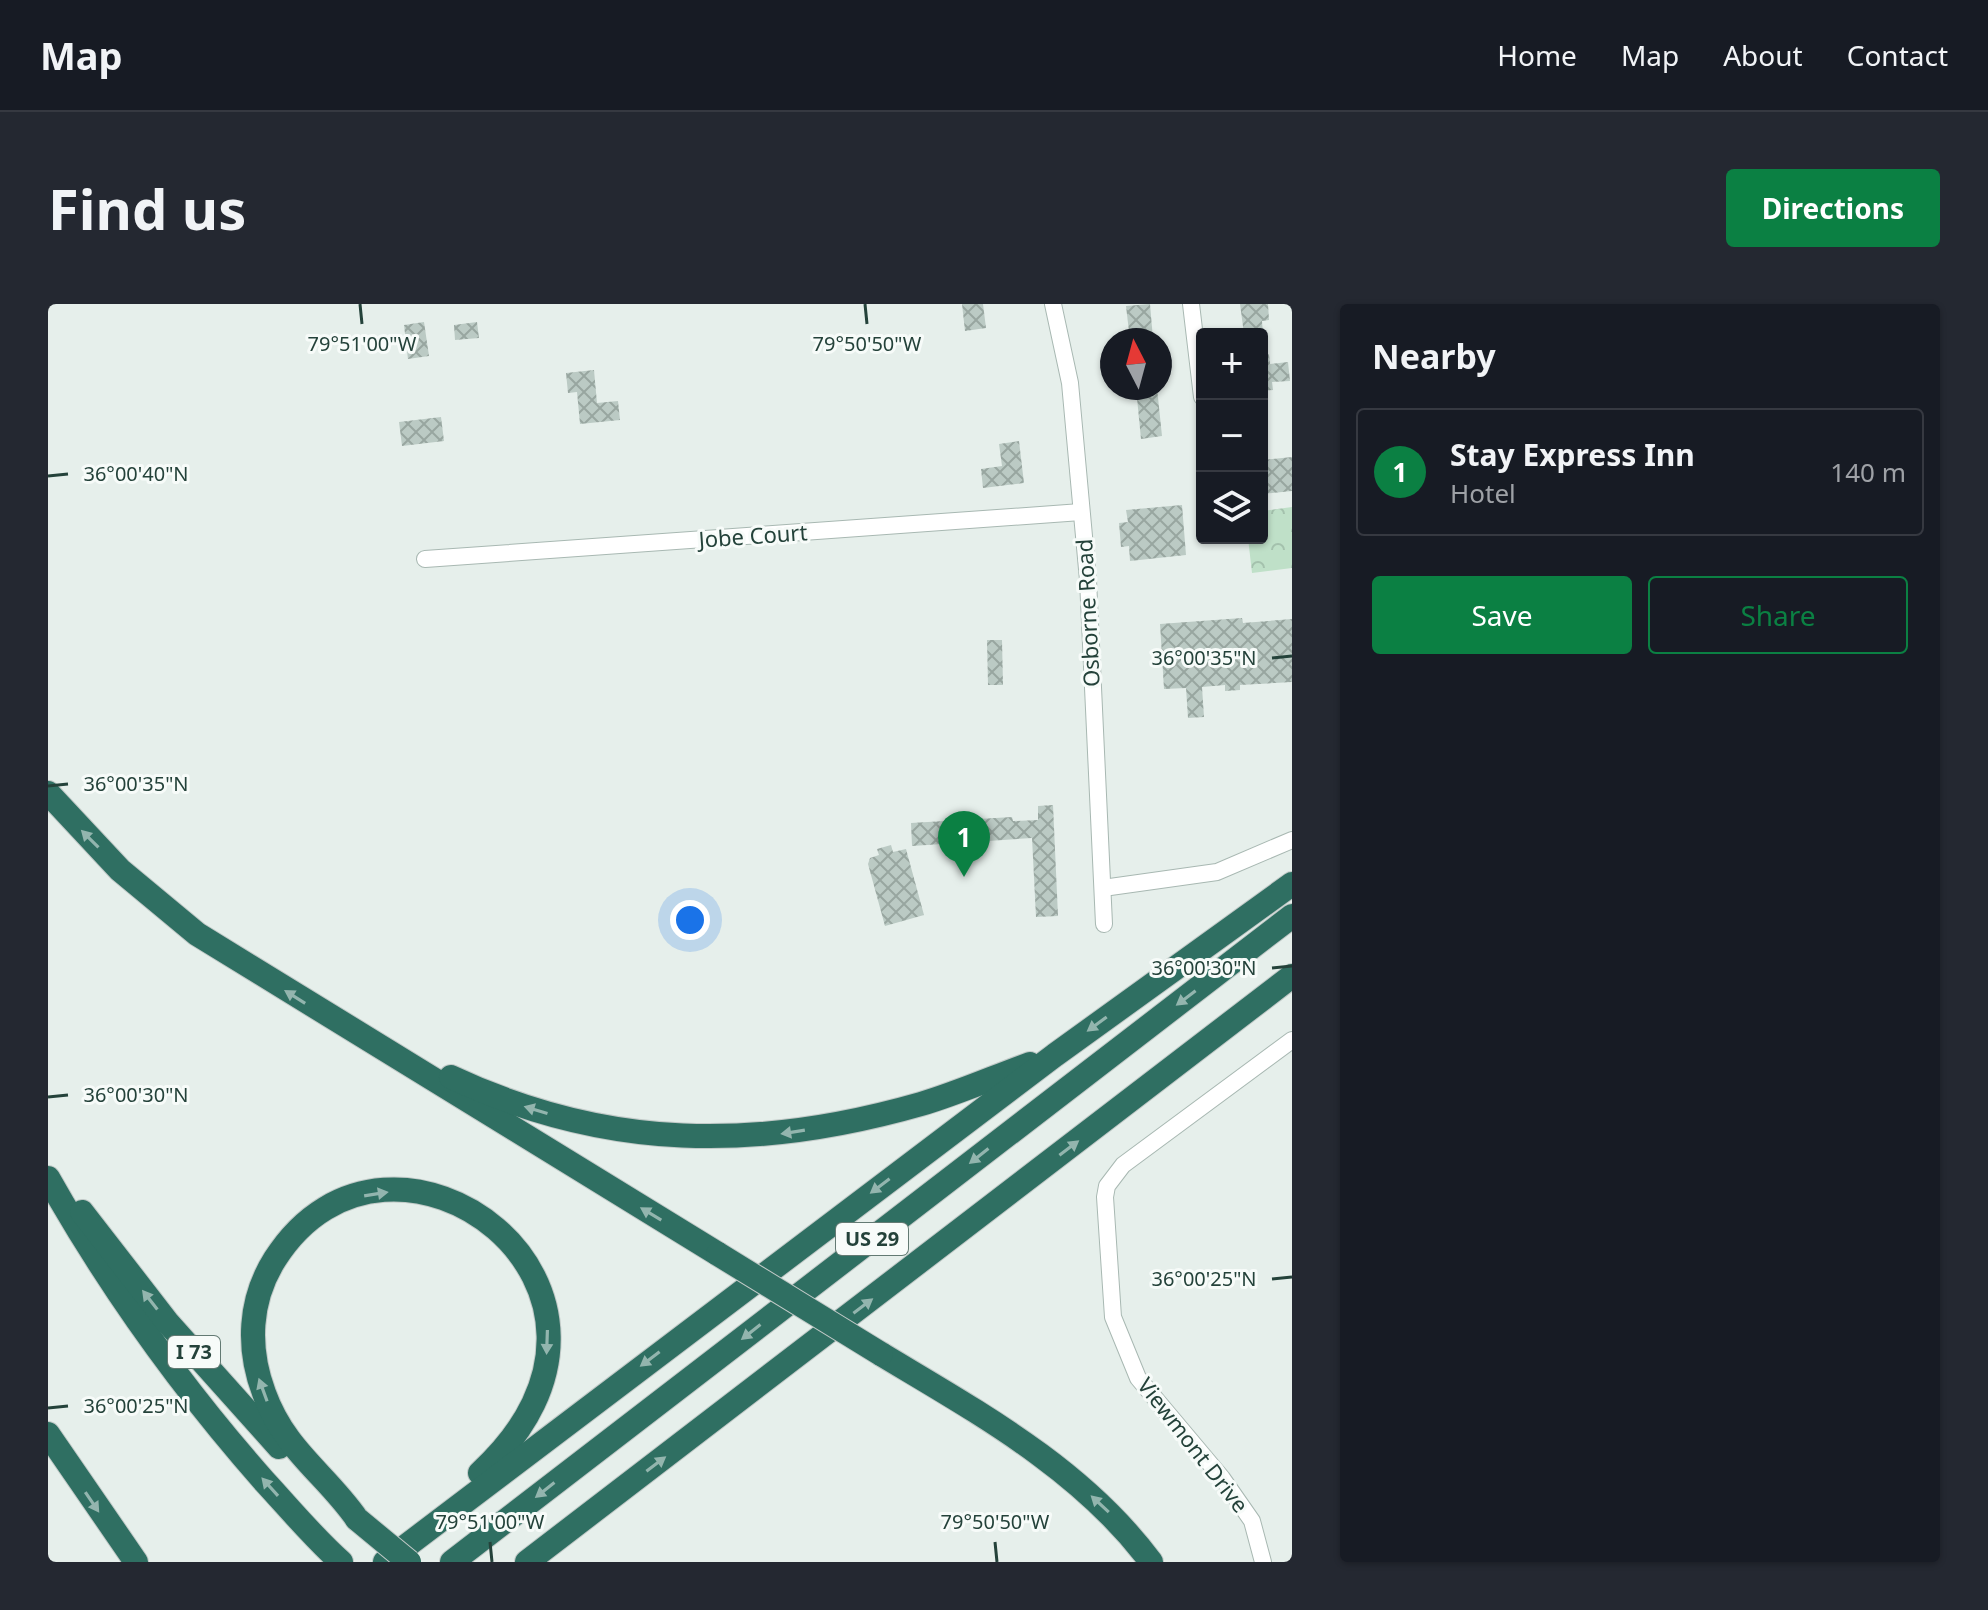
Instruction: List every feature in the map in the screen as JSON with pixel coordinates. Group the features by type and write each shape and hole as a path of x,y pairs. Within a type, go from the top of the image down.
{"highway":[{"path":"48,793 120,870 197,934 362,1038 978,1412 1072,1478 1112,1515 1151,1562"},
{"path":"385,1562 1055,1055 1292,884"},
{"name":"US 29","path":"452,1562 1292,916"},
{"name":"US 29","path":"527,1562 1292,976"},
{"path":"362,1038 402,1051 487,1094 537,1111 635,1132 716,1139 777,1135 847,1123 924,1103 1055,1055"},
{"name":"I 73","path":"48,1169 168,1323 309,1480 342,1511 357,1519 409,1562"},
{"name":"I 73","path":"48,1178 118,1296 174,1373 322,1545 341,1562"},
{"path":"357,1519 295,1451 272,1412 254,1357 255,1305 278,1255 310,1221 361,1196 408,1191 459,1203 496,1226 530,1269 546,1314 544,1371 529,1414 484,1470 445,1502 439,1520"},
{"path":"48,1434 136,1562"}],"street":[{"name":"Osborne Road","path":"1053,304 1070,383 1081,512 1104,924"},
{"path":"1191,304 1196,346"},
{"name":"Jobe Court","path":"425,559 1081,512"},
{"path":"1103,888 1217,872 1292,840"},
{"name":"Viewmont Drive","path":"1263,1562 1252,1521 1222,1478 1138,1378 1113,1317 1107,1186 1123,1165 1292,1040"}],"green space":[{"path":"1292,507 1292,568 1252,573 1249,544 1268,544 1268,510"}],"building":[{"path":"962,304 983,304 986,328 965,331"},
{"path":"1150,304 1152,328 1129,328 1126,306"},
{"path":"1240,304 1268,304 1269,320 1262,321 1263,328 1243,328"},
{"path":"424,322 429,356 408,359 404,325"},
{"path":"477,322 479,338 455,340 454,325"},
{"path":"1268,354 1270,364 1288,362 1290,381 1272,382 1273,390 1268,390"},
{"path":"594,370 597,403 618,401 620,420 580,424 577,392 568,393 566,373"},
{"path":"1137,400 1158,400 1162,436 1141,439"},
{"path":"441,417 444,441 402,446 399,422"},
{"path":"1019,441 1024,483 983,488 981,469 1002,466 999,444"},
{"path":"1292,457 1292,491 1268,493 1268,459"},
{"path":"1182,505 1186,555 1130,561 1129,546 1121,547 1119,523 1128,522 1126,510"},
{"path":"1242,618 1243,623 1292,619 1292,682 1240,685 1240,690 1225,691 1225,685 1202,687 1204,717 1188,718 1186,688 1164,689 1160,624"},
{"path":"987,640 1002,640 1003,685 988,685"},
{"path":"1053,805 1058,916 1036,917 1032,838 912,846 911,823 1012,817 1013,821 1038,820 1038,806"},
{"path":"891,845 893,852 906,849 924,915 885,926 868,864 870,858 879,855 877,849"}],"place":[{"name":"Stay Express Inn","path":"964,877"}]}
